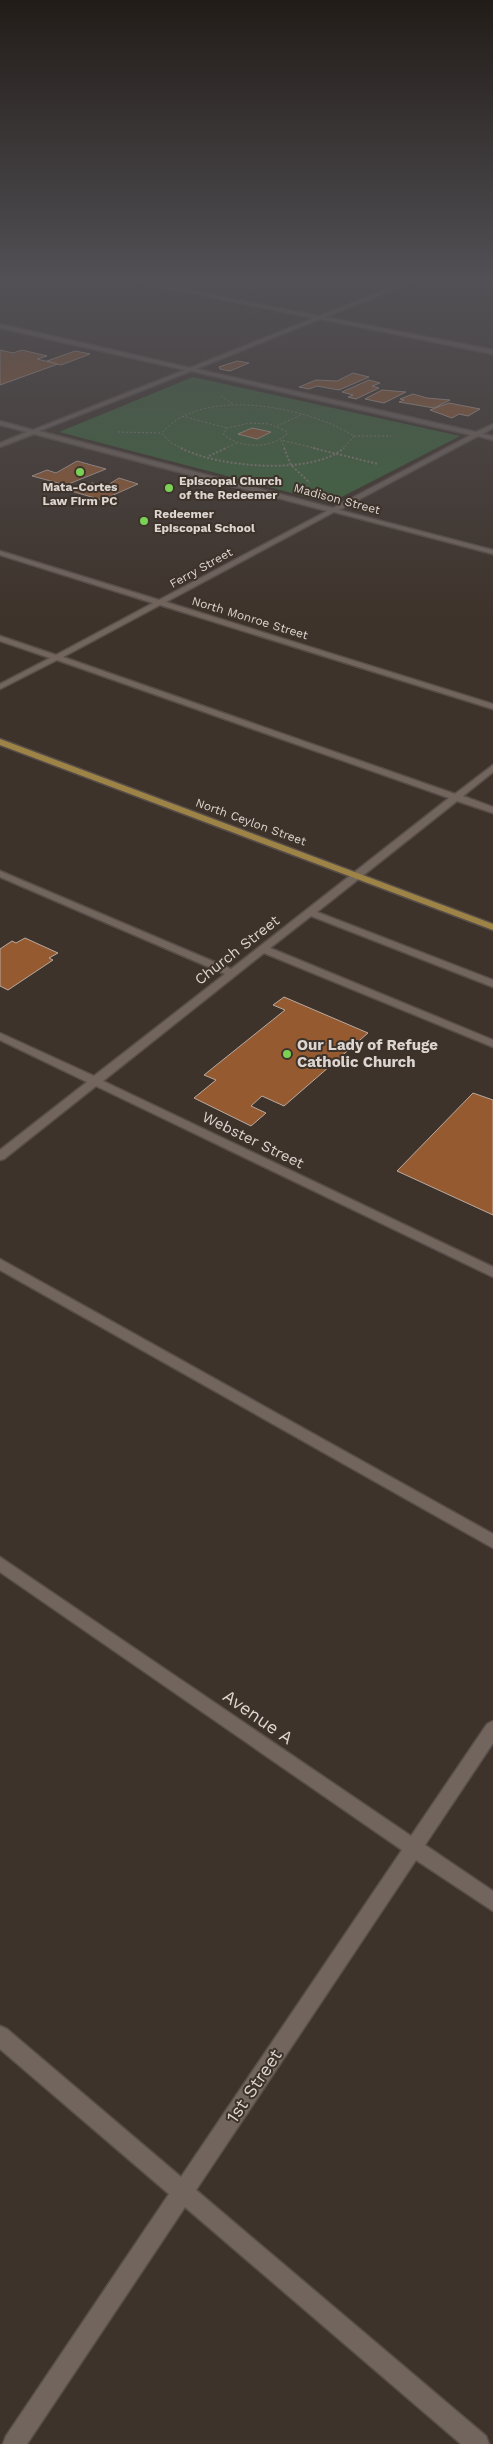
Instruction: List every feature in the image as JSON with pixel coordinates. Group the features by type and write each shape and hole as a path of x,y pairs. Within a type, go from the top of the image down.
{"main road":[{"name":"North Ceylon Street","path":"0,742 493,927"}],"street":[{"path":"0,445 131,393"},
{"path":"297,393 493,438"},
{"name":"Madison Street","path":"0,423 493,552"},
{"name":"Ferry Street","path":"0,687 162,602 332,509 493,426"},
{"name":"North Monroe Street","path":"0,553 162,602 493,707"},
{"path":"0,638 493,810"},
{"name":"Church Street","path":"0,1156 493,768"},
{"path":"0,874 232,974"},
{"path":"309,912 493,984"},
{"path":"263,949 493,1044"},
{"name":"Webster Street","path":"0,1036 493,1272"},
{"path":"0,1264 493,1542"},
{"name":"Avenue A","path":"0,1564 493,1902"},
{"name":"1st Street","path":"14,2444 493,1729"},
{"path":"0,2036 478,2444"}],"path":[{"path":"235,406 280,409 340,426 354,436 350,444 337,454 291,465 258,466 230,462 195,453 170,442 162,433 168,424 182,416 206,409 235,406"},
{"path":"182,416 227,428 250,423 269,424 286,431 285,437 281,440"},
{"path":"227,428 222,434 230,440 238,442 256,444 281,440 406,471"},
{"path":"281,440 291,465"}],"green space":[{"path":"154,393 266,393 460,436 330,503 59,432"}],"building":[{"path":"346,393 368,393 356,399 348,397 353,395"},
{"path":"376,393 404,393 384,403 365,399"},
{"path":"413,394 427,398 450,400 434,408 399,402 404,400 400,399"},
{"path":"449,403 480,409 468,416 459,414 452,418 430,410"},
{"path":"252,428 271,432 257,439 238,434"},
{"name":"Mata-Cortes Law Firm PC","path":"77,461 106,469 66,485 32,476 47,470 56,473"},
{"path":"119,478 138,484 102,500 71,491 92,483 106,486"},
{"path":"25,938 58,953 49,958 53,960 8,990 0,986 0,949 12,941 16,943"},
{"name":"Our Lady of Refuge Catholic Church","path":"284,997 368,1033 284,1106 262,1096 251,1106 266,1113 251,1126 194,1098 216,1080 204,1075 285,1010 273,1005"},
{"path":"473,1093 493,1100 493,1215 397,1171"}],"place":[{"name":"Mata-Cortes Law Firm PC","path":"80,472"},
{"name":"Episcopal Church of the Redeemer","path":"169,488"},
{"name":"Redeemer Episcopal School","path":"144,521"},
{"name":"Our Lady of Refuge Catholic Church","path":"287,1054"}]}
